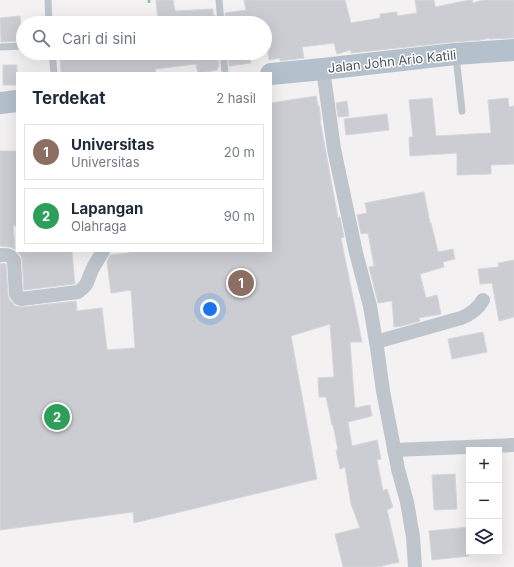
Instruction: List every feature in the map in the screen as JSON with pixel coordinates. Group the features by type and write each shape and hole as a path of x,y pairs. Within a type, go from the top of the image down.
{"main road":[{"name":"Jalan John Ario Katili","path":"272,74 455,54 514,50"},
{"path":"0,104 16,101"}],"street":[{"path":"323,69 334,149 356,253 370,306 394,450 407,502 415,567"},
{"path":"0,255 8,255 14,261 16,294 21,299 78,292 85,287 93,268 102,252"},
{"path":"376,342 461,318 472,313 480,306 483,300"},
{"path":"394,450 514,444"}],"lane":[{"path":"48,0 49,16"},
{"path":"219,0 220,16"},
{"path":"0,47 16,46"},
{"path":"455,54 462,111"},
{"path":"53,60 54,72"},
{"path":"224,60 225,72"}],"building":[{"path":"156,0 173,0 175,11 213,9 213,15 215,16 157,16"},
{"path":"244,0 345,0 351,23 380,18 380,14 397,12 397,16 417,13 415,0 434,0 435,7 469,0 472,0 473,3 483,0 514,0 514,38 489,38 351,53 350,50 337,54 334,43 302,47 304,58 280,61 280,58 272,59 272,16 225,16 225,13 246,10"},
{"path":"16,16 16,41 1,42 0,18"},
{"path":"60,60 218,60 219,67 217,67 218,70 205,72 198,72 196,64 155,69 156,72 61,72"},
{"path":"229,60 250,60 251,63 229,66"},
{"path":"3,65 17,65 16,85 3,85"},
{"path":"316,96 319,106 320,120 338,218 340,217 344,237 341,238 362,342 350,342 355,408 370,405 372,416 348,422 352,446 377,440 381,459 377,460 383,491 387,489 393,507 387,510 399,562 378,567 343,567 335,534 360,528 351,504 345,467 340,469 336,450 338,450 326,397 319,397 318,378 334,377 330,324 291,336 317,479 134,523 133,512 0,530 0,263 6,264 8,295 9,299 15,306 22,307 76,301 77,311 102,308 107,350 135,348 131,290 111,293 107,262 110,255 129,252 272,252 272,103"},
{"path":"432,98 436,136 491,133 488,100 508,98 509,107 514,106 514,164 491,165 491,174 457,175 457,153 410,156 409,137 413,137 409,100"},
{"path":"347,101 349,116 338,117 336,103"},
{"path":"387,114 389,130 346,135 344,119"},
{"path":"0,151 16,151 16,226 13,226 15,249 0,246"},
{"path":"424,192 430,223 438,252 453,249 455,259 443,262 444,267 420,274 426,298 437,295 441,314 419,318 420,321 394,327 392,301 378,303 369,267 374,266 368,233 361,234 357,215 367,213 365,203"},
{"path":"18,252 72,252 75,284 24,290 21,256"},
{"path":"514,260 514,317 499,321 492,283 480,284 478,269 499,267 498,263"},
{"path":"483,332 487,352 452,359 448,339"},
{"path":"455,474 457,509 434,510 432,475"},
{"path":"466,527 466,555 469,556 432,560 429,531"}],"place":[{"name":"Universitas","path":"241,283"},
{"name":"Lapangan","path":"57,417"}]}
